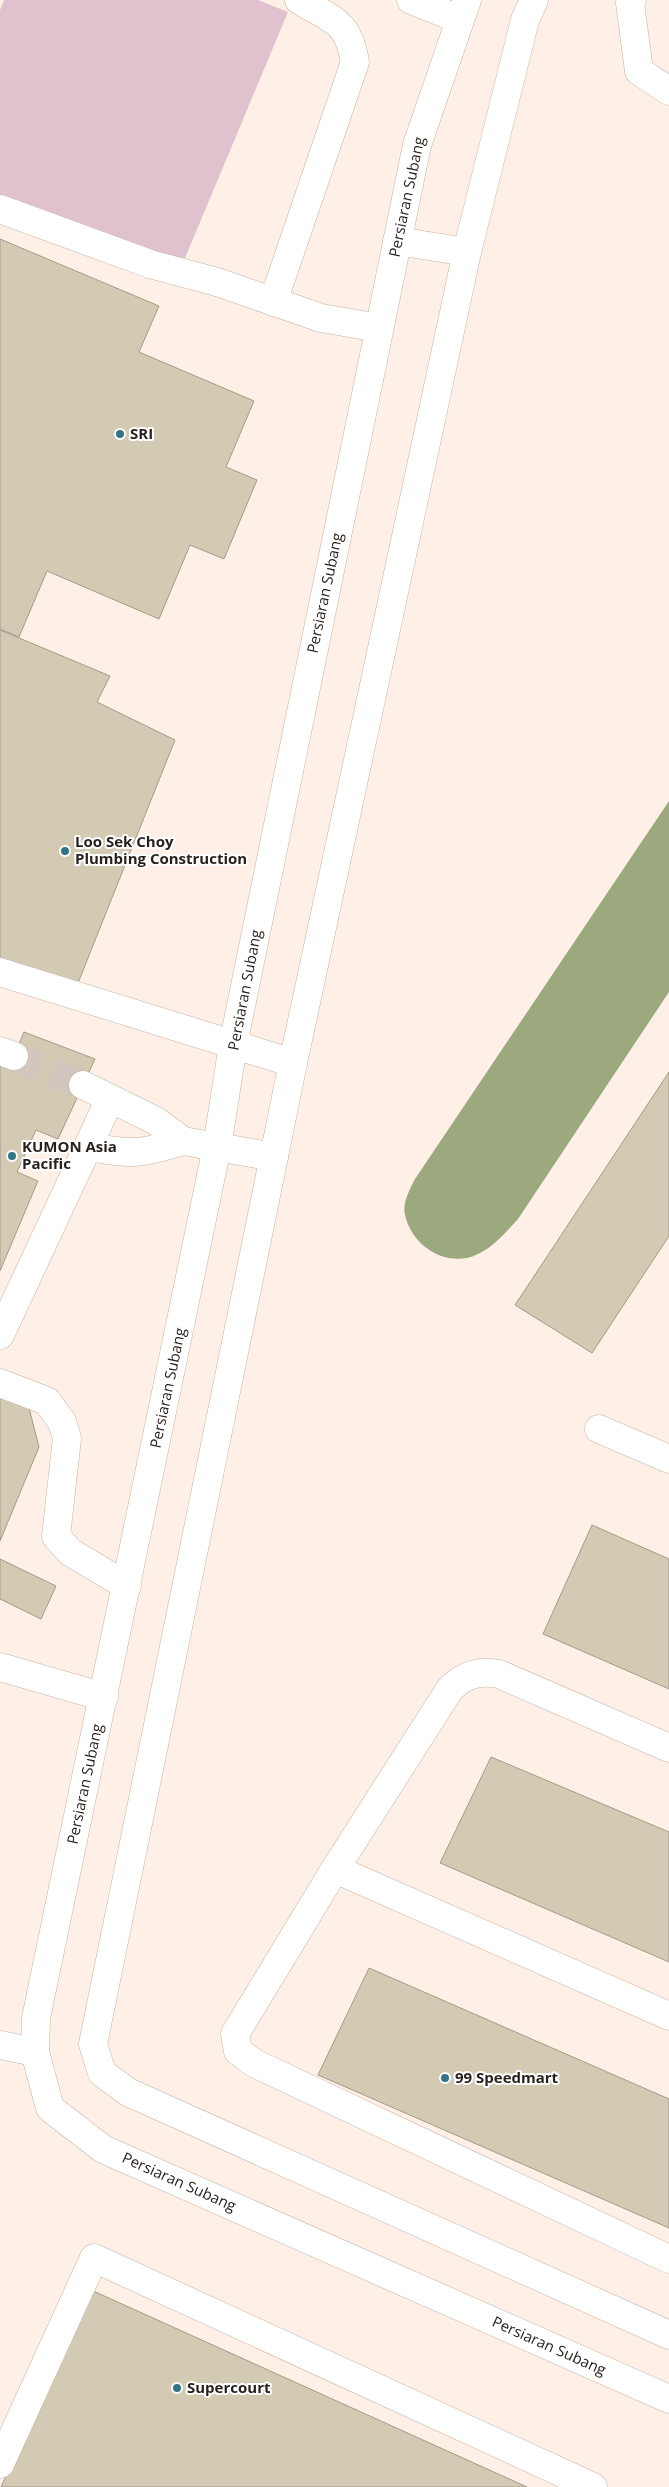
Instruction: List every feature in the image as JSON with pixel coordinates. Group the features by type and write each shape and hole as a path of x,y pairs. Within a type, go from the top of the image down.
{"street":[{"path":"273,302 355,62 351,43 343,27 298,0"},
{"path":"411,0 463,10"},
{"path":"534,0 525,20 467,252 293,1063 93,2044 102,2072 128,2092 669,2335"},
{"path":"632,0 630,3 639,71 669,91"},
{"name":"Persiaran Subang","path":"463,10 417,145 233,1045 217,1147 36,2018 36,2052 50,2108 103,2149 669,2399"},
{"path":"0,209 150,264 217,282 321,318 380,328"},
{"path":"397,241 467,252"},
{"path":"0,972 293,1063"},
{"path":"84,1085 156,1121 184,1141 274,1157"},
{"path":"0,1336 110,1099"},
{"path":"89,1147 127,1154 147,1152 184,1141"},
{"path":"0,1383 47,1401 62,1422 68,1438 56,1536 70,1552 127,1586"},
{"path":"599,1429 669,1459"},
{"path":"0,1667 104,1697"},
{"path":"669,1748 499,1674 486,1672 469,1675 459,1680 450,1690 335,1869 234,2034 238,2051 254,2063 669,2259"},
{"path":"335,1869 669,2016"},
{"path":"0,2045 36,2052"},
{"path":"0,2464 94,2258 593,2487"}],"shaded area":[{"path":"4,0 258,0 288,12 180,270 0,195 0,10"},
{"path":"669,801 669,992 518,1219 505,1234 484,1251 467,1258 455,1259 433,1252 415,1237 405,1215 406,1201 415,1179"}],"building":[{"name":"SRI","path":"0,239 159,306 139,352 254,401 226,467 257,480 224,559 190,545 159,619 47,571 19,637 0,629"},
{"name":"Loo Sek Choy Plumbing Construction","path":"0,630 110,676 97,702 175,740 76,988 0,963"},
{"name":"KUMON Asia Pacific","path":"24,1032 95,1059 58,1139 36,1130 17,1172 38,1181 0,1271 0,1064 14,1056"},
{"path":"669,1072 669,1236 592,1353 515,1305"},
{"path":"0,1396 29,1408 39,1447 0,1541"},
{"path":"592,1525 669,1559 669,1689 543,1634"},
{"path":"0,1559 56,1586 41,1619 0,1599"},
{"path":"491,1757 669,1832 669,1962 440,1863"},
{"path":"369,1968 669,2099 669,2228 318,2075"},
{"name":"Supercourt","path":"91,2290 527,2487 1,2487"}],"tunnel":[{"path":"14,1056 83,1085"}],"place":[{"name":"SRI","path":"120,434"},
{"name":"Loo Sek Choy Plumbing Construction","path":"65,851"},
{"name":"KUMON Asia Pacific","path":"12,1156"},
{"name":"99 Speedmart","path":"445,2078"},
{"name":"Supercourt","path":"177,2388"}]}
